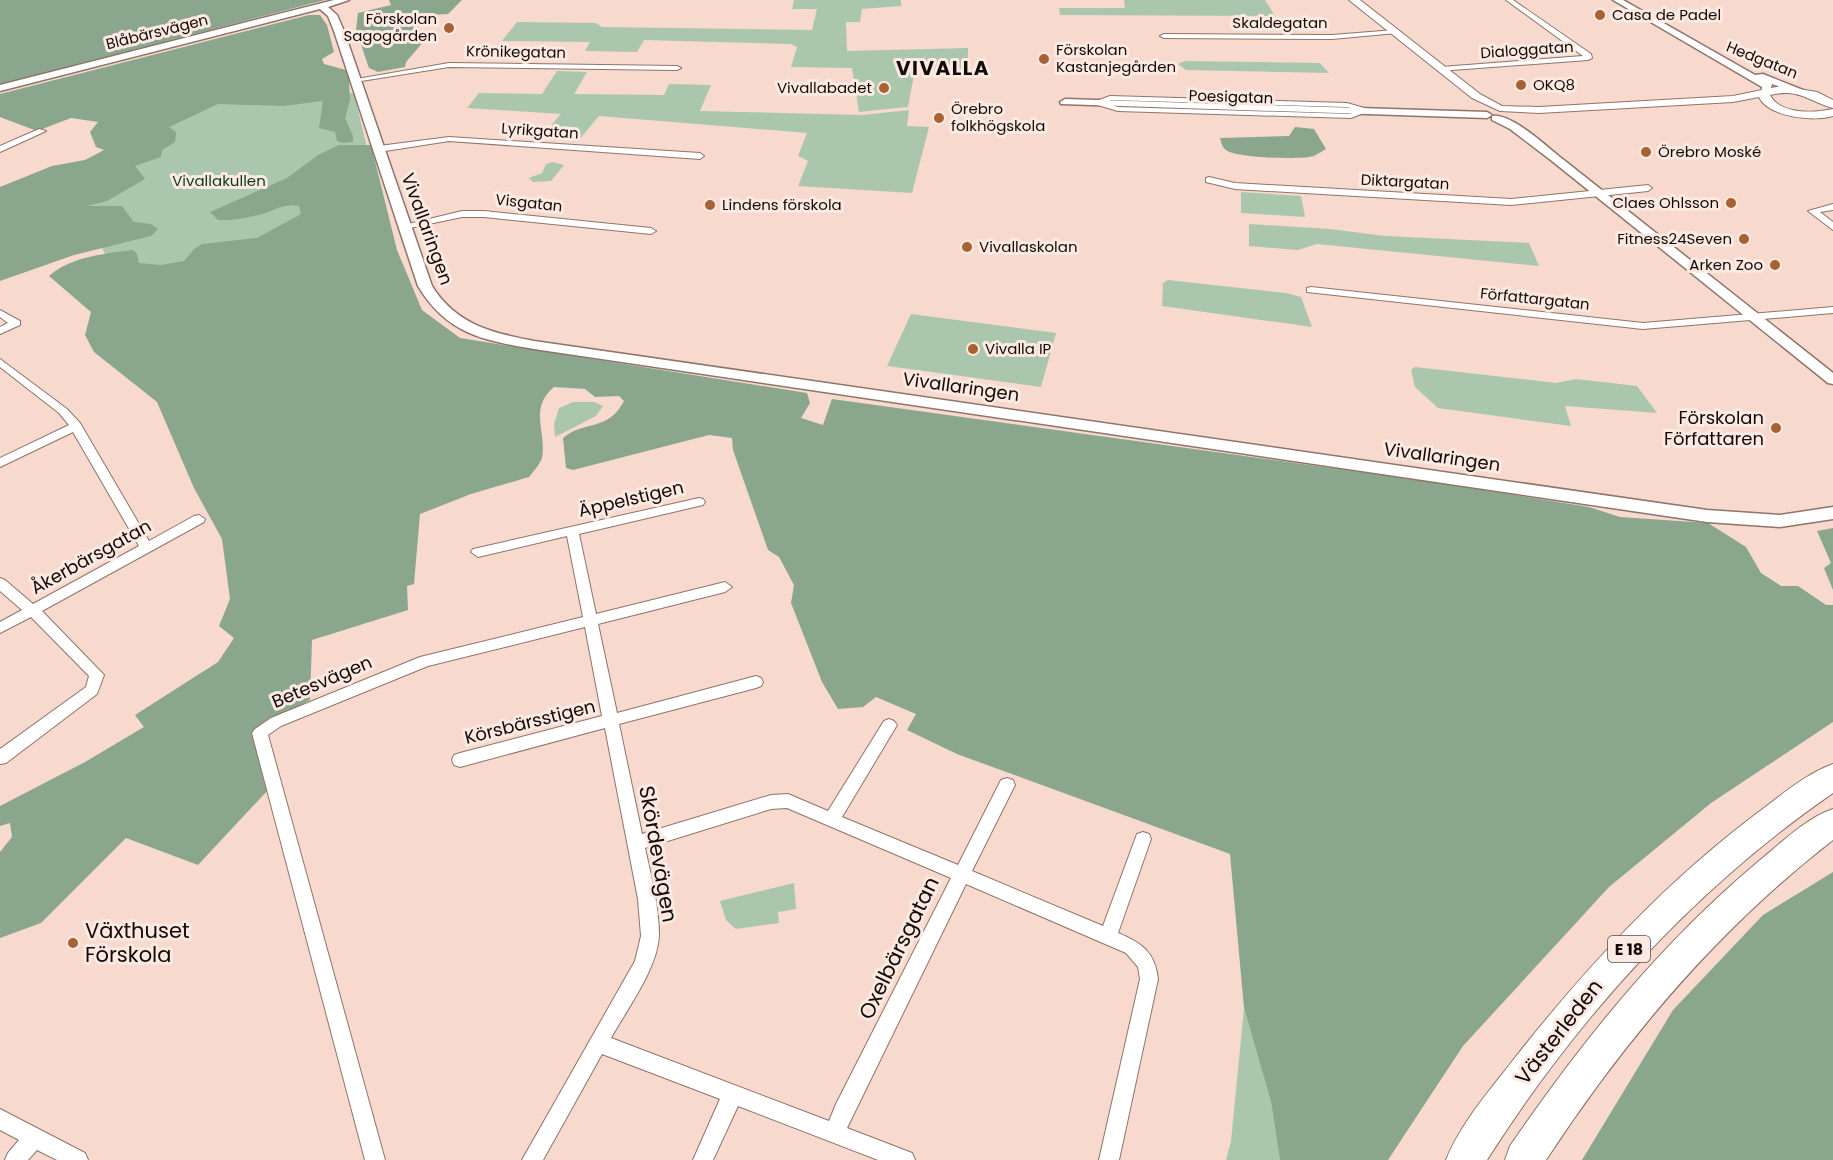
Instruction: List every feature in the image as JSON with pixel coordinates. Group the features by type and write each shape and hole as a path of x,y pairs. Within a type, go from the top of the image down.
{"highway":[{"name":"Västerleden","path":"1465,1160 1567,1018 1621,957 1676,901 1729,853 1833,777"},
{"name":"E 18","path":"1524,1160 1601,1049 1660,977 1730,905 1833,822"}],"main road":[{"path":"1354,0 1498,114"},
{"name":"Poesigatan","path":"1498,114 1733,99 1781,89 1803,92 1832,109"},
{"path":"1765,93 1766,100 1773,105 1833,126"},
{"name":"Poesigatan","path":"1680,101 1773,105"},
{"path":"1794,113 1832,109"}],"street":[{"path":"322,6 345,0"},
{"name":"Dialoggatan","path":"1441,69 1588,58 1576,46 1509,0"},
{"name":"Hedgatan","path":"1617,0 1764,83 1768,86 1765,93"},
{"name":"Vivallaringen","path":"322,6 332,15 425,286 434,304 452,320 474,331 512,341 1666,510 1758,521 1776,521 1833,513"},
{"name":"Blåbärsvägen","path":"0,88 322,6"},
{"name":"Skaldegatan","path":"1164,36 1332,37 1395,32"},
{"name":"Hedgatan","path":"1711,55 1803,92"},
{"name":"Krönikegatan","path":"355,80 449,65 677,68"},
{"name":"Poesigatan","path":"1065,102 1498,114"},
{"path":"1498,114 1833,380"},
{"path":"0,149 42,131"},
{"name":"Lyrikgatan","path":"378,149 430,140 459,139 700,156"},
{"name":"Diktargatan","path":"1209,180 1234,186 1503,202 1648,188"},
{"path":"1833,207 1813,211 1833,227"},
{"name":"Visgatan","path":"405,226 462,214 484,214 651,231"},
{"name":"Författargatan","path":"1311,290 1643,326 1833,310"},
{"path":"0,331 16,323 1,315"},
{"path":"0,362 63,411 76,426 145,546"},
{"path":"0,463 76,426"},
{"name":"Äppelstigen","path":"478,552 699,502"},
{"name":"Åkerbärsgatan","path":"0,628 145,546 199,519"},
{"name":"Skördevägen","path":"532,1160 643,964 651,923 572,531"},
{"path":"0,583 95,670 97,682 82,698 0,758"},
{"name":"Betesvägen","path":"375,1160 260,733 276,722 414,665 725,587"},
{"name":"Körsbärsstigen","path":"460,760 756,682"},
{"path":"832,819 888,725"},
{"name":"Oxelbärsgatan","path":"835,1133 843,1111 1006,785"},
{"path":"635,844 782,801 832,819 1131,947 1142,956 1149,967 1149,979 1109,1160"},
{"path":"1108,937 1143,839"},
{"path":"598,1043 835,1133 873,1155 904,1160"},
{"path":"703,1160 733,1094"},
{"path":"0,1119 78,1160"},
{"path":"15,1160 35,1137"}],"green space":[{"path":"0,0 325,0 0,85"},
{"path":"389,0 462,0 448,14 430,15 411,34 425,40 406,62 405,67 378,72 369,68 356,30 358,13 391,5"},
{"path":"794,0 901,0 901,6 862,9 860,22 846,22 847,51 968,48 968,73 915,70 908,107 859,112 852,68 791,67 797,47 791,44 644,40 637,52 585,51 590,42 502,41 517,22 596,23 602,27 812,30 817,9 792,9"},
{"path":"1124,0 1265,0 1275,16 1060,15 1059,8 1125,8"},
{"path":"309,15 320,15 327,25 334,52 322,59 324,64 346,70 350,100 345,118 353,136 353,142 337,141 335,132 319,128 323,101 283,106 218,104 169,127 176,132 175,142 162,150 161,157 135,166 145,179 107,201 87,206 122,206 134,222 151,224 158,229 151,236 74,255 0,281 0,187 52,166 85,160 104,150 96,147 90,132 98,122 71,118 37,131 0,117 0,94"},
{"path":"1185,61 1320,63 1329,73 1186,70 1178,64"},
{"path":"557,71 587,72 574,94 664,95 669,84 711,85 700,111 863,115 909,110 907,126 929,127 912,193 798,186 808,161 798,156 807,133 599,116 577,142 540,138 561,114 467,108 479,93 542,94"},
{"name":"Vivallakullen","path":"309,91 354,93 368,152 344,219 166,279 111,269 96,232 57,210 192,103"},
{"path":"1295,127 1314,129 1326,149 1307,157 1242,155 1226,150 1220,138 1289,136"},
{"path":"339,145 371,145 397,250 422,310 460,338 807,393 810,403 801,418 823,425 832,399 1447,484 1589,507 1620,517 1708,523 1746,547 1761,573 1781,586 1798,586 1826,605 1833,605 1833,722 1711,803 1609,887 1463,1046 1388,1160 1280,1160 1271,1102 1244,1008 1230,854 957,754 907,730 916,714 876,697 863,707 838,709 822,682 791,603 794,585 779,557 768,550 733,450 732,438 709,435 573,470 566,468 563,438 579,429 603,422 618,411 624,401 619,396 595,397 585,389 554,387 546,395 540,412 542,458 529,477 471,494 420,514 414,584 407,586 408,610 312,640 310,700 256,729 268,790 198,865 126,838 41,923 0,938 0,852 12,837 10,823 0,826 0,806 85,762 144,727 135,715 218,662 234,638 219,626 230,599 222,539 194,488 157,402 94,352 85,335 91,312 49,276 68,264 100,255 133,250 137,254 139,263 161,265 184,261 194,249 202,244 257,238 301,214 299,206 284,206 256,215 229,220 218,220 210,212 287,178 318,155"},
{"path":"552,162 564,165 551,181 533,182 529,178 542,173 546,164"},
{"path":"1241,192 1301,196 1305,217 1241,213"},
{"path":"1249,224 1330,229 1385,236 1529,243 1539,266 1317,244 1298,250 1249,246"},
{"path":"1168,280 1286,293 1301,297 1312,327 1162,306 1163,283"},
{"name":"Vivalla IP","path":"911,314 1056,333 1041,387 887,366"},
{"path":"1415,367 1556,383 1576,379 1637,386 1657,413 1565,406 1571,426 1438,408 1415,387 1411,370"},
{"path":"573,402 594,402 603,406 596,416 555,437 554,424 559,408"},
{"path":"1833,528 1833,590 1824,568 1831,563 1817,531"},
{"path":"1833,872 1833,1160 1582,1160 1673,1010 1763,915"},
{"path":"794,883 796,909 778,912 779,923 736,929 726,920 720,901"},
{"path":"1244,1008 1271,1102 1280,1160 1226,1160 1231,1141"}],"place":[{"name":"Casa de Padel","path":"1600,15"},
{"name":"Förskolan Sagogården","path":"449,28"},
{"name":"Förskolan Kastanjegården","path":"1044,59"},
{"name":"OKQ8","path":"1521,85"},
{"name":"Vivallabadet","path":"884,88"},
{"name":"Örebro folkhögskola","path":"939,118"},
{"name":"Örebro Moské","path":"1646,152"},
{"name":"Claes Ohlsson","path":"1731,203"},
{"name":"Lindens förskola","path":"710,205"},
{"name":"Fitness24Seven","path":"1744,239"},
{"name":"Vivallaskolan","path":"967,247"},
{"name":"Arken Zoo","path":"1775,265"},
{"name":"Vivalla IP","path":"973,349"},
{"name":"Förskolan Författaren","path":"1776,428"},
{"name":"Växthuset Förskola","path":"73,943"}],"district":[{"name":"VIVALLA","path":"943,68"}]}
